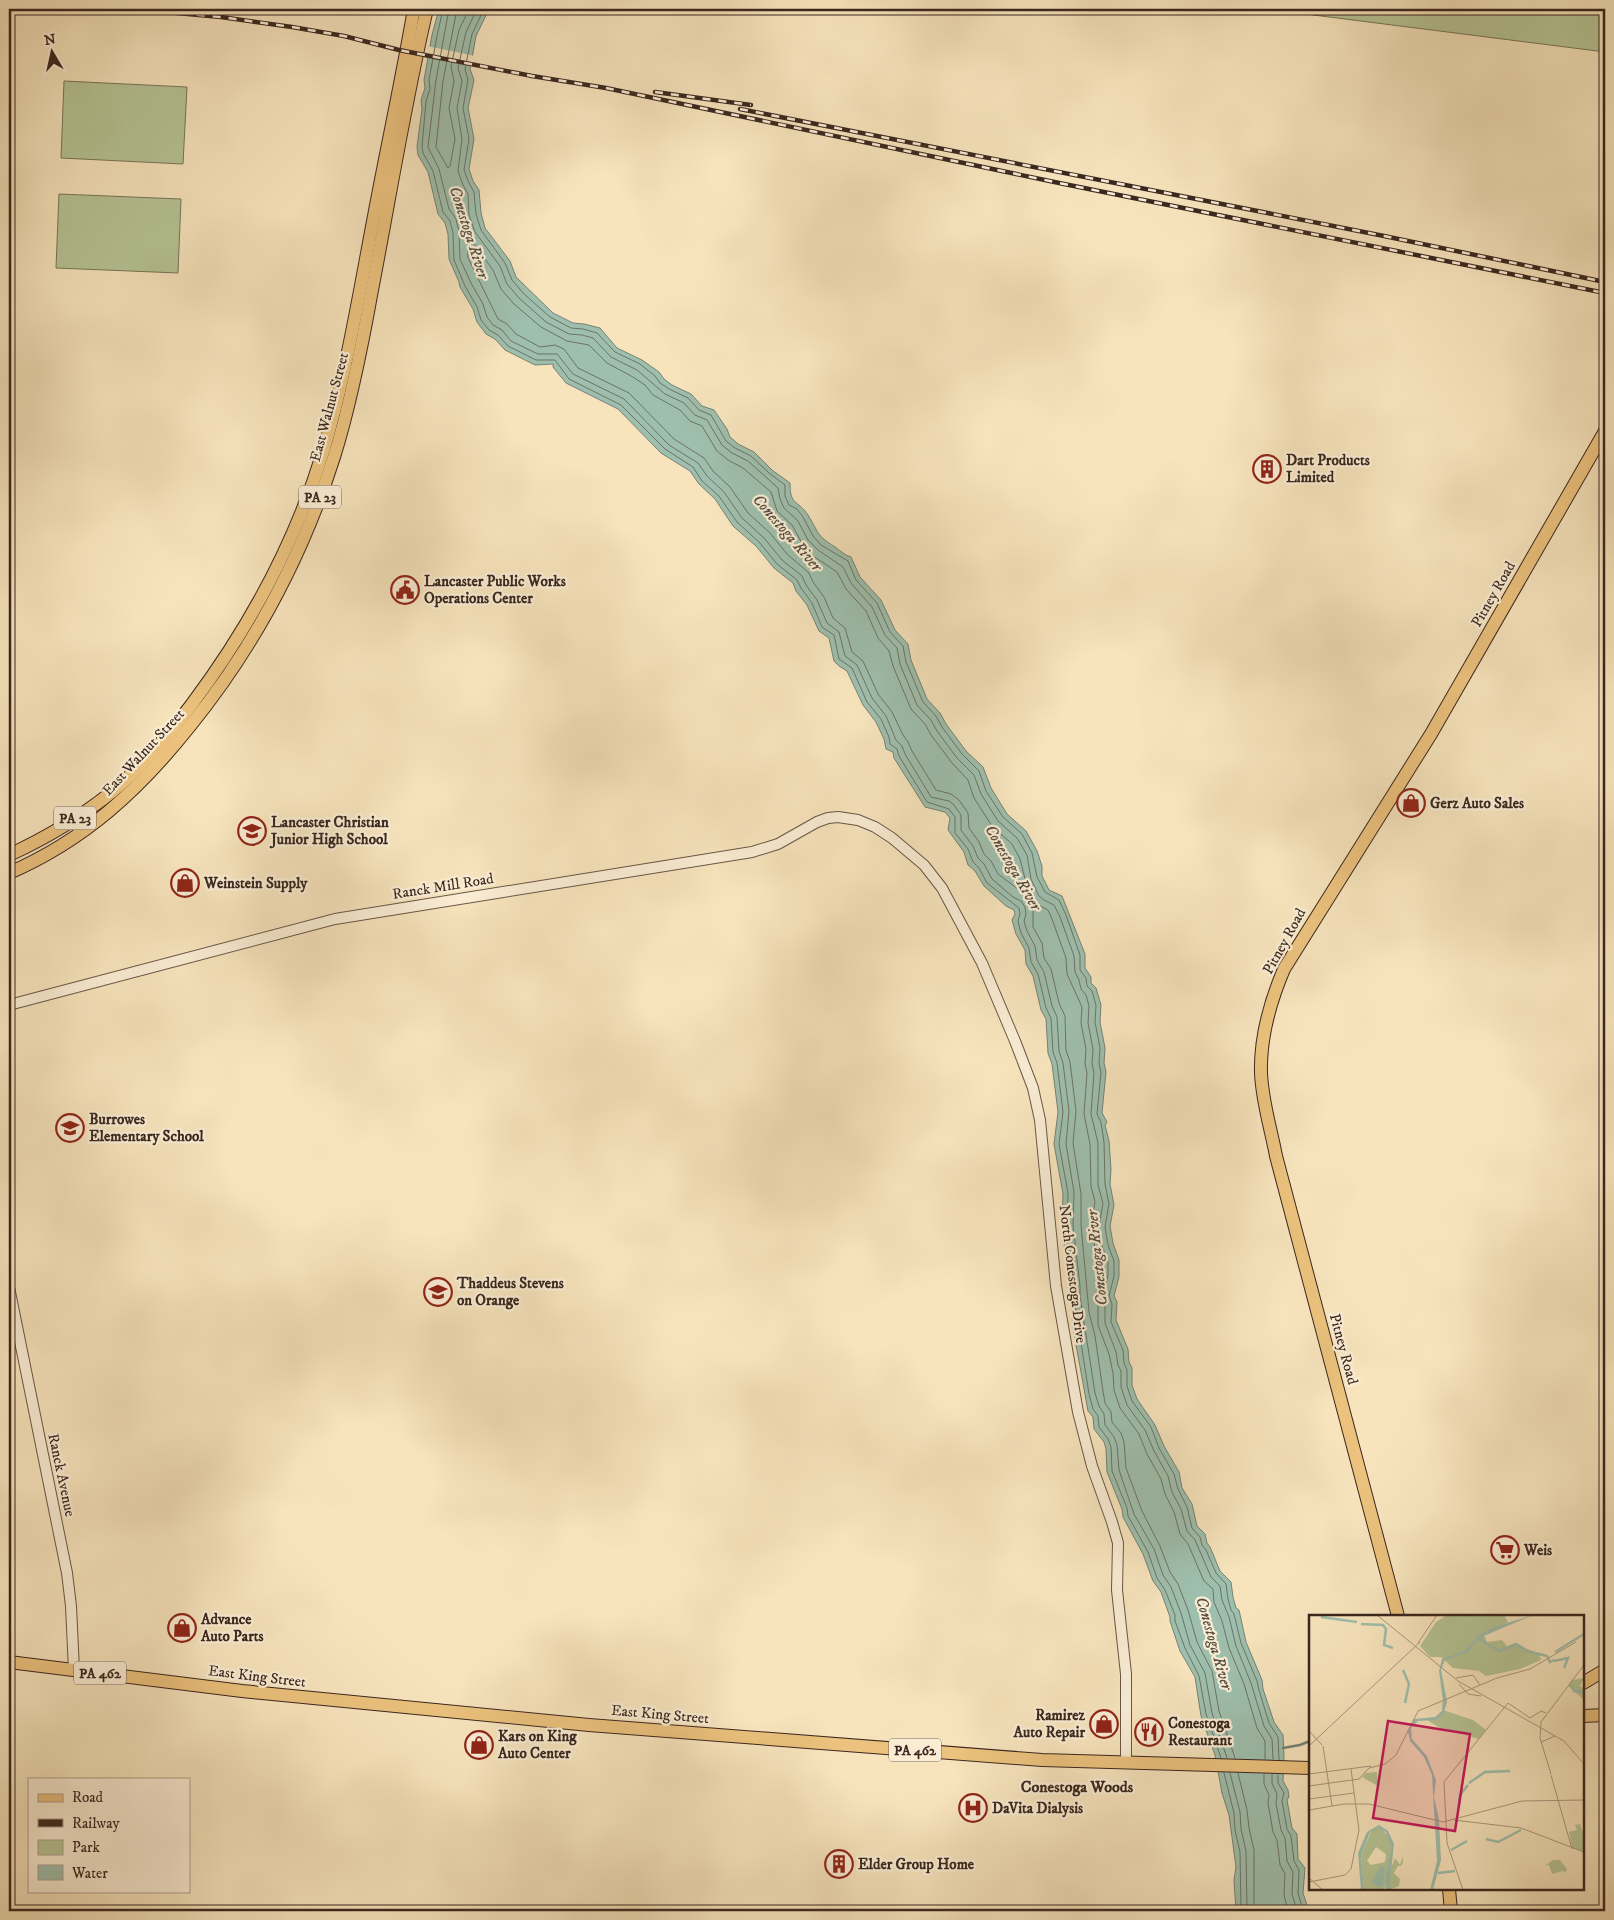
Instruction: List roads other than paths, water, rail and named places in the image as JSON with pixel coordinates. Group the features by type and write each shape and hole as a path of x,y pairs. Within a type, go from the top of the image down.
{"main road":[{"name":"East Walnut Street","path":"9,855 49,835 83,813 113,791 138,769 170,732 204,687 241,632 273,575 312,484 340,390 414,9"},
{"name":"East Walnut Street","path":"9,874 50,853 81,834 118,804 146,777 180,739 214,694 252,638 284,580 323,488 352,393 427,9"},
{"name":"Pitney Road","path":"1398,1615 1276,1156 1262,1083 1264,1032 1276,988 1289,962 1431,734 1605,431"},
{"name":"East King Street","path":"9,1662 242,1691 589,1725 1042,1760 1186,1766 1309,1768"},
{"path":"1584,1682 1605,1670"},
{"path":"1584,1716 1605,1715"},
{"path":"1449,1890 1452,1911"}],"street":[{"name":"Ranck Mill Road","path":"9,1005 335,919 752,852 778,844 817,822 828,818 850,818 881,830"},
{"name":"North Conestoga Drive","path":"881,830 906,848 924,865 946,894 996,994 1033,1088 1043,1137 1056,1286 1078,1412 1092,1466 1118,1543 1117,1590 1126,1674 1126,1763"},
{"name":"Ranck Avenue","path":"9,1287 67,1573 71,1606 74,1670"}],"water":[{"name":"Conestoga River","path":"439,9 489,9 476,36 470,69 474,80 468,108 474,139 469,169 473,181 479,190 481,213 485,228 510,261 516,277 553,313 573,323 600,328 617,348 642,360 659,372 672,385 691,394 702,406 714,410 730,437 738,444 754,452 772,470 790,483 793,499 808,515 818,533 844,554 851,557 860,577 881,600 895,630 908,644 911,660 927,699 940,713 966,751 983,767 991,788 1007,814 1026,831 1037,851 1042,866 1042,876 1049,890 1062,896 1085,954 1085,968 1091,977 1091,983 1096,988 1101,1005 1100,1022 1105,1048 1104,1063 1106,1072 1102,1113 1107,1122 1105,1125 1109,1141 1110,1184 1114,1205 1110,1226 1119,1260 1119,1277 1114,1296 1117,1302 1116,1320 1128,1349 1129,1362 1132,1368 1132,1385 1137,1399 1155,1425 1164,1446 1179,1472 1182,1488 1192,1504 1197,1526 1205,1534 1207,1543 1220,1571 1231,1582 1233,1597 1236,1608 1239,1610 1246,1642 1262,1680 1263,1689 1274,1722 1283,1735 1283,1781 1288,1790 1289,1797 1287,1800 1292,1828 1297,1834 1298,1859 1305,1868 1303,1893 1309,1911 1236,1911 1234,1880 1236,1867 1229,1815 1222,1793 1215,1755 1201,1716 1195,1677 1180,1651 1161,1592 1153,1581 1143,1554 1123,1517 1122,1509 1107,1472 1104,1442 1094,1429 1093,1417 1088,1411 1069,1299 1062,1226 1063,1194 1054,1144 1058,1112 1052,1064 1048,1053 1046,1019 1041,1010 1033,976 1026,964 1025,950 1016,934 1012,920 1015,914 1014,910 1006,906 984,886 975,871 968,865 964,852 948,830 950,818 945,812 925,807 894,758 893,752 886,749 884,739 876,722 863,705 847,671 834,661 829,638 819,631 807,605 796,591 793,583 774,568 756,546 733,526 715,499 699,484 690,471 661,453 618,409 566,383 553,367 553,364 535,365 505,350 495,339 486,334 477,322 473,309 460,287 449,259 448,234 445,223 438,214 428,172 418,155 417,147 422,109 421,100 425,88 424,80"}],"waterway":[{"path":"1605,1224 1605,1236"},
{"path":"1605,1298 1605,1309"},
{"path":"1283,1748 1309,1741"}],"railway":[{"path":"133,9 221,17 344,36 399,50 532,76 606,88 1064,184 1605,293"},
{"path":"655,92 751,105"},
{"path":"740,109 1384,236 1605,282"}],"place":[{"name":"Dart Products Limited","path":"1267,469"},
{"name":"Lancaster Public Works Operations Center","path":"405,590"},
{"name":"Gerz Auto Sales","path":"1411,803"},
{"name":"Lancaster Christian Junior High School","path":"252,831"},
{"name":"Weinstein Supply","path":"185,883"},
{"name":"Burrowes Elementary School","path":"70,1128"},
{"name":"Thaddeus Stevens on Orange","path":"438,1292"},
{"name":"Weis","path":"1505,1550"},
{"name":"Advance Auto Parts","path":"182,1628"},
{"name":"Ramirez Auto Repair","path":"1104,1724"},
{"name":"Conestoga Restaurant","path":"1149,1732"},
{"name":"Kars on King Auto Center","path":"479,1745"},
{"name":"DaVita Dialysis","path":"973,1808"},
{"name":"Elder Group Home","path":"839,1864"}],"district":[{"name":"Conestoga Woods","path":"1077,1786"}]}
